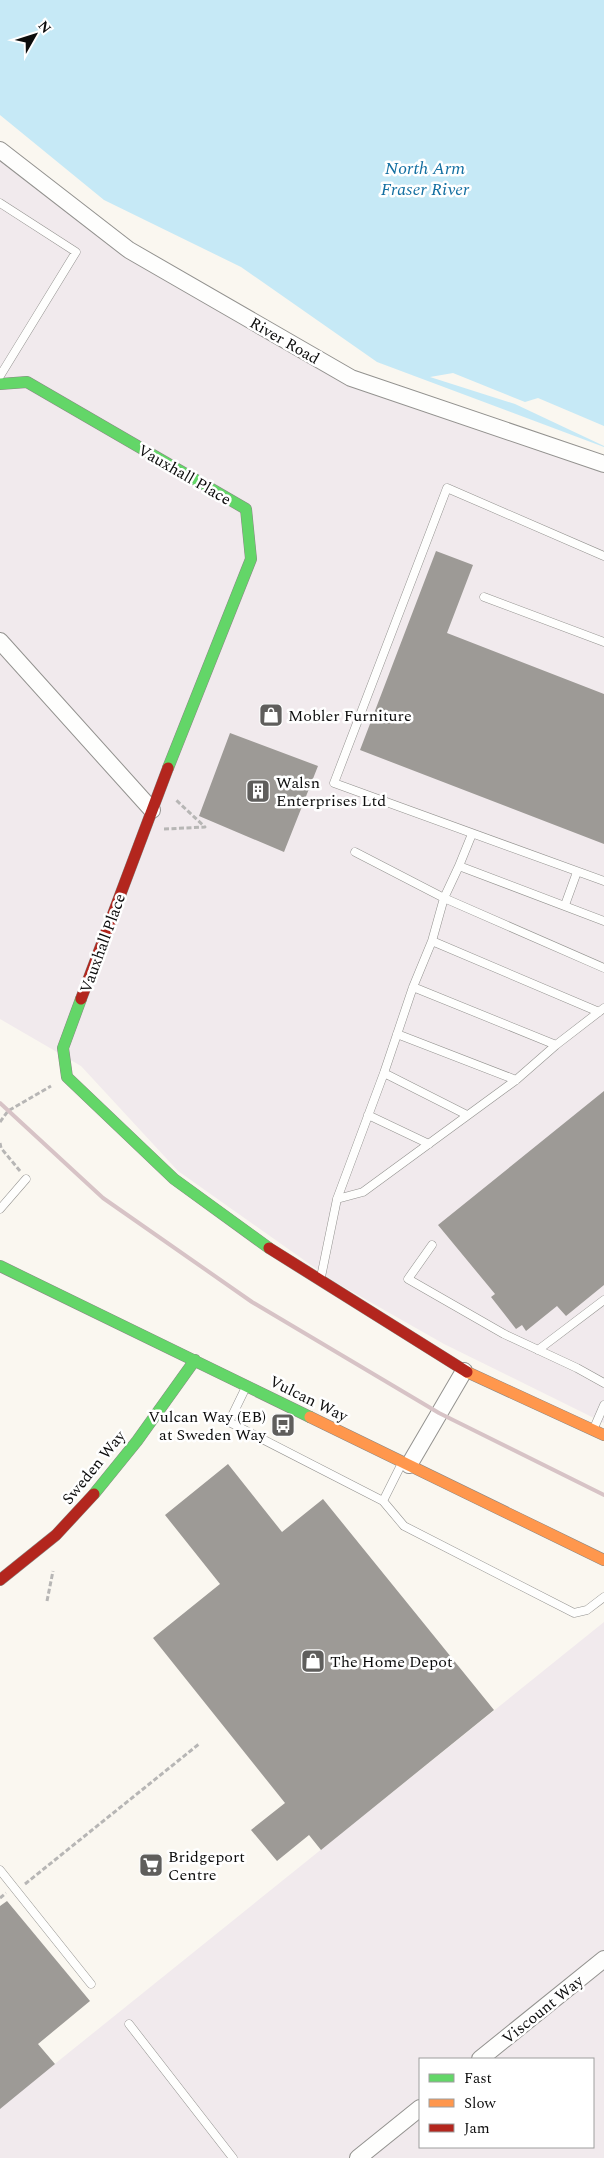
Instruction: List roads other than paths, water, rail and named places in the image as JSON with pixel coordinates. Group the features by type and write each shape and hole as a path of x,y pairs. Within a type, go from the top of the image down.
{"street":[{"name":"River Road","path":"0,150 129,250 351,378 604,464"},
{"name":"Vauxhall Place","path":"0,384 27,382 246,509 251,559 144,830 63,1048 67,1077 174,1179 269,1248 320,1280"},
{"path":"0,641 152,810"},
{"name":"Vulcan Way","path":"0,1266 604,1560"},
{"path":"320,1280 464,1371 604,1435"},
{"name":"Sweden Way","path":"0,1580 49,1540 78,1512 110,1474 195,1360"},
{"path":"406,1463 464,1371"},
{"name":"Viscount Way","path":"481,2058 604,1959"},
{"path":"358,2158 419,2109"}],"lane":[{"path":"0,203 76,252 0,376"},
{"path":"604,556 447,488 334,783 604,881"},
{"path":"484,597 604,642"},
{"path":"320,1280 336,1199 384,1073 413,987 432,941 444,898 472,834"},
{"path":"356,852 444,898 604,968"},
{"path":"459,866 604,921"},
{"path":"565,905 576,872"},
{"path":"432,941 602,1010"},
{"path":"413,987 556,1045"},
{"path":"336,1199 363,1192 516,1080 556,1045 602,1010"},
{"path":"397,1034 516,1080"},
{"path":"384,1073 467,1115"},
{"path":"368,1115 429,1144"},
{"path":"0,1209 26,1179"},
{"path":"432,1245 408,1278 504,1334 604,1383"},
{"path":"538,1350 604,1300"},
{"path":"247,1386 229,1422 383,1501 404,1526 574,1613 587,1610 604,1597"},
{"path":"593,1430 604,1405"},
{"path":"383,1501 406,1463"},
{"path":"0,1870 92,1984"},
{"path":"128,2024 233,2158"}],"water":[{"name":"North Arm Fraser River","path":"0,0 604,0 604,447 377,362 241,267 104,200 0,115"}],"railway":[{"path":"0,1103 103,1198 252,1302 439,1413 604,1495"}],"place":[{"name":"Mobler Furniture","path":"271,715"},
{"name":"Walsn Enterprises Ltd","path":"258,791"},
{"name":"Vulcan Way (EB) at Sweden Way","path":"283,1425"},
{"name":"The Home Depot","path":"313,1661"},
{"name":"Bridgeport Centre","path":"151,1865"}]}
